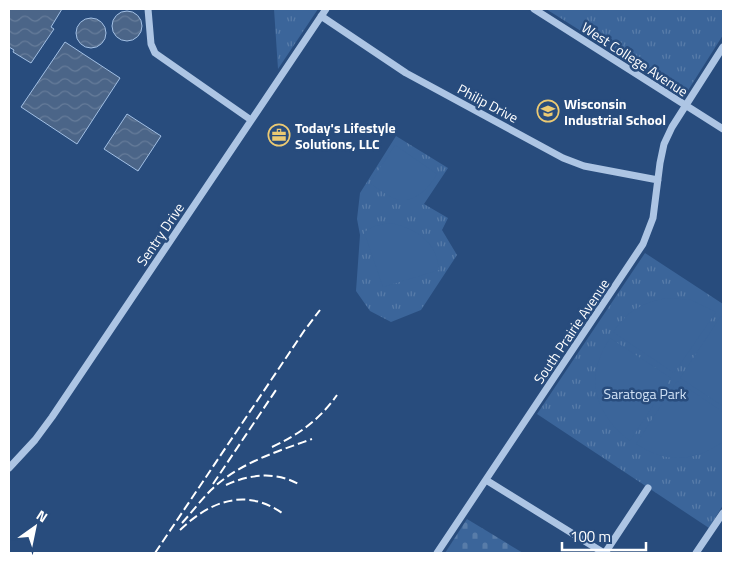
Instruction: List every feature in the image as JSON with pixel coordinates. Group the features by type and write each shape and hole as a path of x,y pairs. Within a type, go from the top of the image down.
{"street":[{"path":"148,9 151,44 155,53 251,120"},
{"name":"Sentry Drive","path":"9,468 52,417 326,9"},
{"name":"West College Avenue","path":"534,9 723,129"},
{"name":"Philip Drive","path":"321,16 406,73 563,158 584,166 658,180"},
{"name":"South Prairie Avenue","path":"437,553 644,244 654,218 664,144 672,127 723,47"},
{"path":"486,480 604,553 648,488"},
{"path":"696,553 723,513"}],"green space":[{"path":"274,9 318,9 278,69"},
{"path":"546,9 723,9 723,35 687,92 681,94"},
{"path":"396,136 448,168 424,204 448,218 442,230 457,255 421,310 391,322 370,311 356,291 360,235 357,219 360,193"},
{"path":"395,145 437,174 425,190 407,200 393,198 370,183"},
{"path":"389,223 402,226 421,235 435,253 439,270 383,287 364,232 375,226"},
{"name":"Saratoga Park","path":"645,253 723,304 723,505 709,528 537,414"},
{"path":"668,298 691,300 716,312 674,373 613,332 624,318 636,309 651,302"},
{"path":"721,316 723,317 723,406 680,378"},
{"path":"610,338 671,378 630,441 608,419 597,394 595,380 597,367 602,352"},
{"path":"677,381 723,412 723,442 701,454 690,457 680,458 659,455 636,444"},
{"path":"467,519 523,553 445,553"}],"water":[{"path":"9,9 62,9 51,27 54,29 31,63 13,52 14,50 9,47"},
{"path":"127,11 138,15 142,26 138,37 127,41 116,37 112,26 116,15"},
{"path":"91,18 102,22 106,33 102,44 91,48 80,44 76,33 80,22"},
{"path":"65,42 120,78 77,144 21,107"},
{"path":"127,114 161,136 138,171 104,149"}],"railway":[{"path":"155,553 320,310"},
{"path":"213,484 278,387"},
{"path":"272,447 292,437 309,425 337,395"},
{"path":"182,523 211,490 234,472 258,459 312,439"},
{"path":"226,485 254,476 273,476 300,485"},
{"path":"180,530 203,512 215,505 228,501 255,501 268,505 282,513"}],"place":[{"name":"Wisconsin Industrial School","path":"548,111"},
{"name":"Today's Lifestyle Solutions, LLC","path":"279,135"}]}
